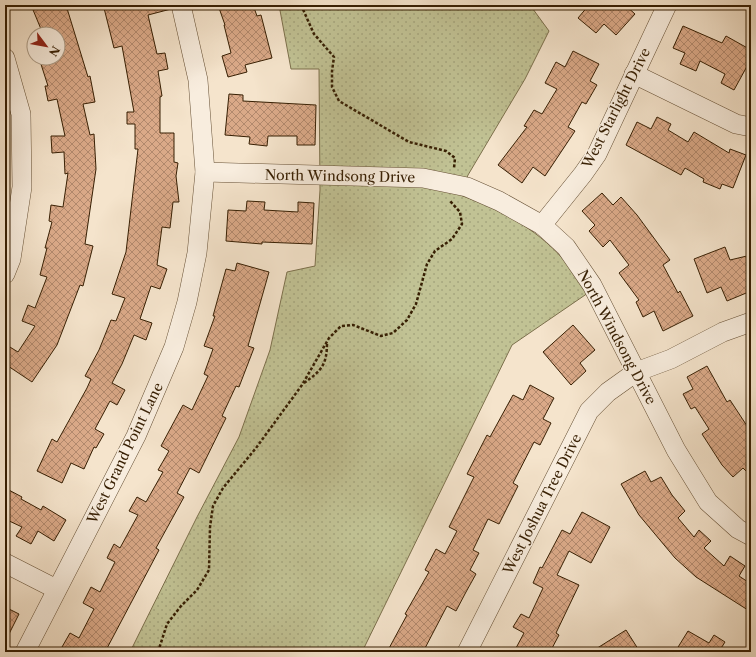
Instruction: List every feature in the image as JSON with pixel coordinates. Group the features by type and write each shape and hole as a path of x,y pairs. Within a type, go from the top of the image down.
{"street":[{"name":"West Grand Point Lane","path":"25,652 56,589 136,436 174,347 187,302 197,253 205,172 198,80 181,5"},
{"name":"West Starlight Drive","path":"542,225 583,174 596,154 667,5"},
{"path":"5,58 22,114 22,187 11,259 5,274"},
{"path":"634,74 736,124 751,127"},
{"name":"North Windsong Drive","path":"205,172 423,178 450,182 467,187 499,201 542,225 566,247 592,285 676,450 708,502 738,529 751,536"},
{"name":"West Joshua Tree Drive","path":"467,652 589,411 608,392 636,372 671,359 723,332 751,322"},
{"path":"5,564 56,589"}],"path":[{"path":"158,652 167,624 181,606 197,590 209,570 210,527 213,506 220,494 302,385 326,342 341,326 353,325 381,336 393,334 407,320 416,304 427,264 435,252 452,239 462,224 460,212 448,199 455,158 446,151 409,142 339,101 332,87 334,57 314,34 301,5"},
{"path":"302,385 320,371 326,357 326,342"}],"green space":[{"path":"279,5 530,5 549,31 525,79 468,175 460,195 502,213 541,238 573,271 588,293 512,345 362,652 130,652 197,517 239,437 270,350 287,272 315,266 320,190 319,69 291,69"}],"building":[{"path":"31,5 66,5 88,77 90,76 95,102 83,104 90,135 94,134 96,169 85,244 93,246 83,286 80,285 57,345 32,382 5,364 5,344 18,352 35,326 22,321 28,305 35,308 47,277 40,275 52,222 49,221 51,205 63,207 68,173 65,174 64,152 52,153 51,136 65,136 57,99 48,101 45,86 48,86 42,66 66,66 66,26 40,26"},
{"path":"115,5 170,5 171,9 148,15 157,54 165,53 168,69 158,71 162,96 160,97 160,133 174,133 174,162 178,163 176,176 179,202 173,202 170,228 162,227 157,265 167,269 160,289 151,286 140,319 152,323 146,340 134,335 112,383 125,390 117,405 110,401 95,429 104,434 96,448 94,447 84,469 71,463 62,483 37,471 52,439 57,442 87,388 91,379 85,376 99,350 111,320 116,321 125,298 112,294 126,252 138,149 135,149 135,124 127,124 127,112 134,112 122,46 114,48 104,8"},
{"path":"218,5 253,5 257,16 261,15 272,58 245,65 247,72 228,77 222,56 231,53 225,25"},
{"path":"589,5 625,5 635,14 616,35 604,24 596,33 578,18"},
{"path":"683,26 722,43 726,36 751,50 751,59 734,90 721,83 725,74 700,61 696,71 680,64 685,53 673,48"},
{"path":"573,51 599,64 590,81 597,85 586,104 582,102 568,127 575,131 545,176 533,167 522,183 498,165 527,127 524,126 534,110 542,114 557,89 545,83 556,62 565,67"},
{"path":"229,94 243,95 243,101 316,105 315,145 297,145 297,136 268,136 267,146 249,144 250,137 225,135"},
{"path":"657,117 671,124 668,130 688,142 694,132 729,153 730,149 746,155 733,188 722,184 720,189 703,182 704,179 685,168 681,175 626,145 637,122 651,129"},
{"path":"602,193 613,205 621,197 637,215 670,260 663,265 678,293 680,291 693,316 663,331 654,311 643,317 636,302 639,300 619,273 629,265 610,240 603,247 589,231 595,225 582,211"},
{"path":"247,201 265,202 264,210 298,212 298,202 314,203 312,244 262,242 262,244 226,241 228,210 246,211"},
{"path":"725,247 730,260 751,255 751,291 727,301 721,287 707,293 694,259"},
{"path":"237,263 269,272 248,346 254,348 239,387 236,386 222,416 226,418 199,473 190,468 177,493 184,497 156,548 159,550 105,652 72,652 62,647 70,633 79,638 94,609 83,603 91,587 100,592 115,562 107,558 114,544 120,548 138,515 129,511 137,497 146,502 163,472 158,470 169,451 161,446 183,405 192,410 208,376 204,374 213,349 204,346 215,316 213,316 226,269 235,271"},
{"path":"573,325 595,350 580,363 586,371 571,385 543,352"},
{"path":"707,366 727,402 730,400 751,432 751,476 743,468 733,477 722,465 702,434 709,429 695,407 691,409 683,394 693,389 687,377"},
{"path":"530,385 554,398 543,419 551,423 540,445 534,442 513,483 518,486 499,524 488,519 473,550 479,553 470,570 476,574 456,611 447,606 423,652 387,652 407,615 405,614 429,572 425,570 436,549 445,554 457,531 449,527 474,477 467,474 487,435 490,437 513,395 523,400"},
{"path":"645,471 651,482 661,477 672,495 685,511 678,518 694,537 699,530 711,541 704,548 724,566 730,556 745,566 739,576 751,584 751,612 696,577 675,558 639,515 621,484"},
{"path":"5,488 41,510 43,506 66,520 54,541 38,531 31,544 16,536 22,527 5,519"},
{"path":"582,512 610,527 591,563 569,551 557,575 579,585 556,633 559,635 550,652 522,652 516,648 524,633 513,627 521,614 529,618 543,588 533,583 540,567 542,568 562,530 570,534"},
{"path":"5,607 19,614 5,642"},
{"path":"626,630 640,652 591,652"},
{"path":"688,631 709,643 714,635 725,642 720,650 724,652 675,652"}]}
